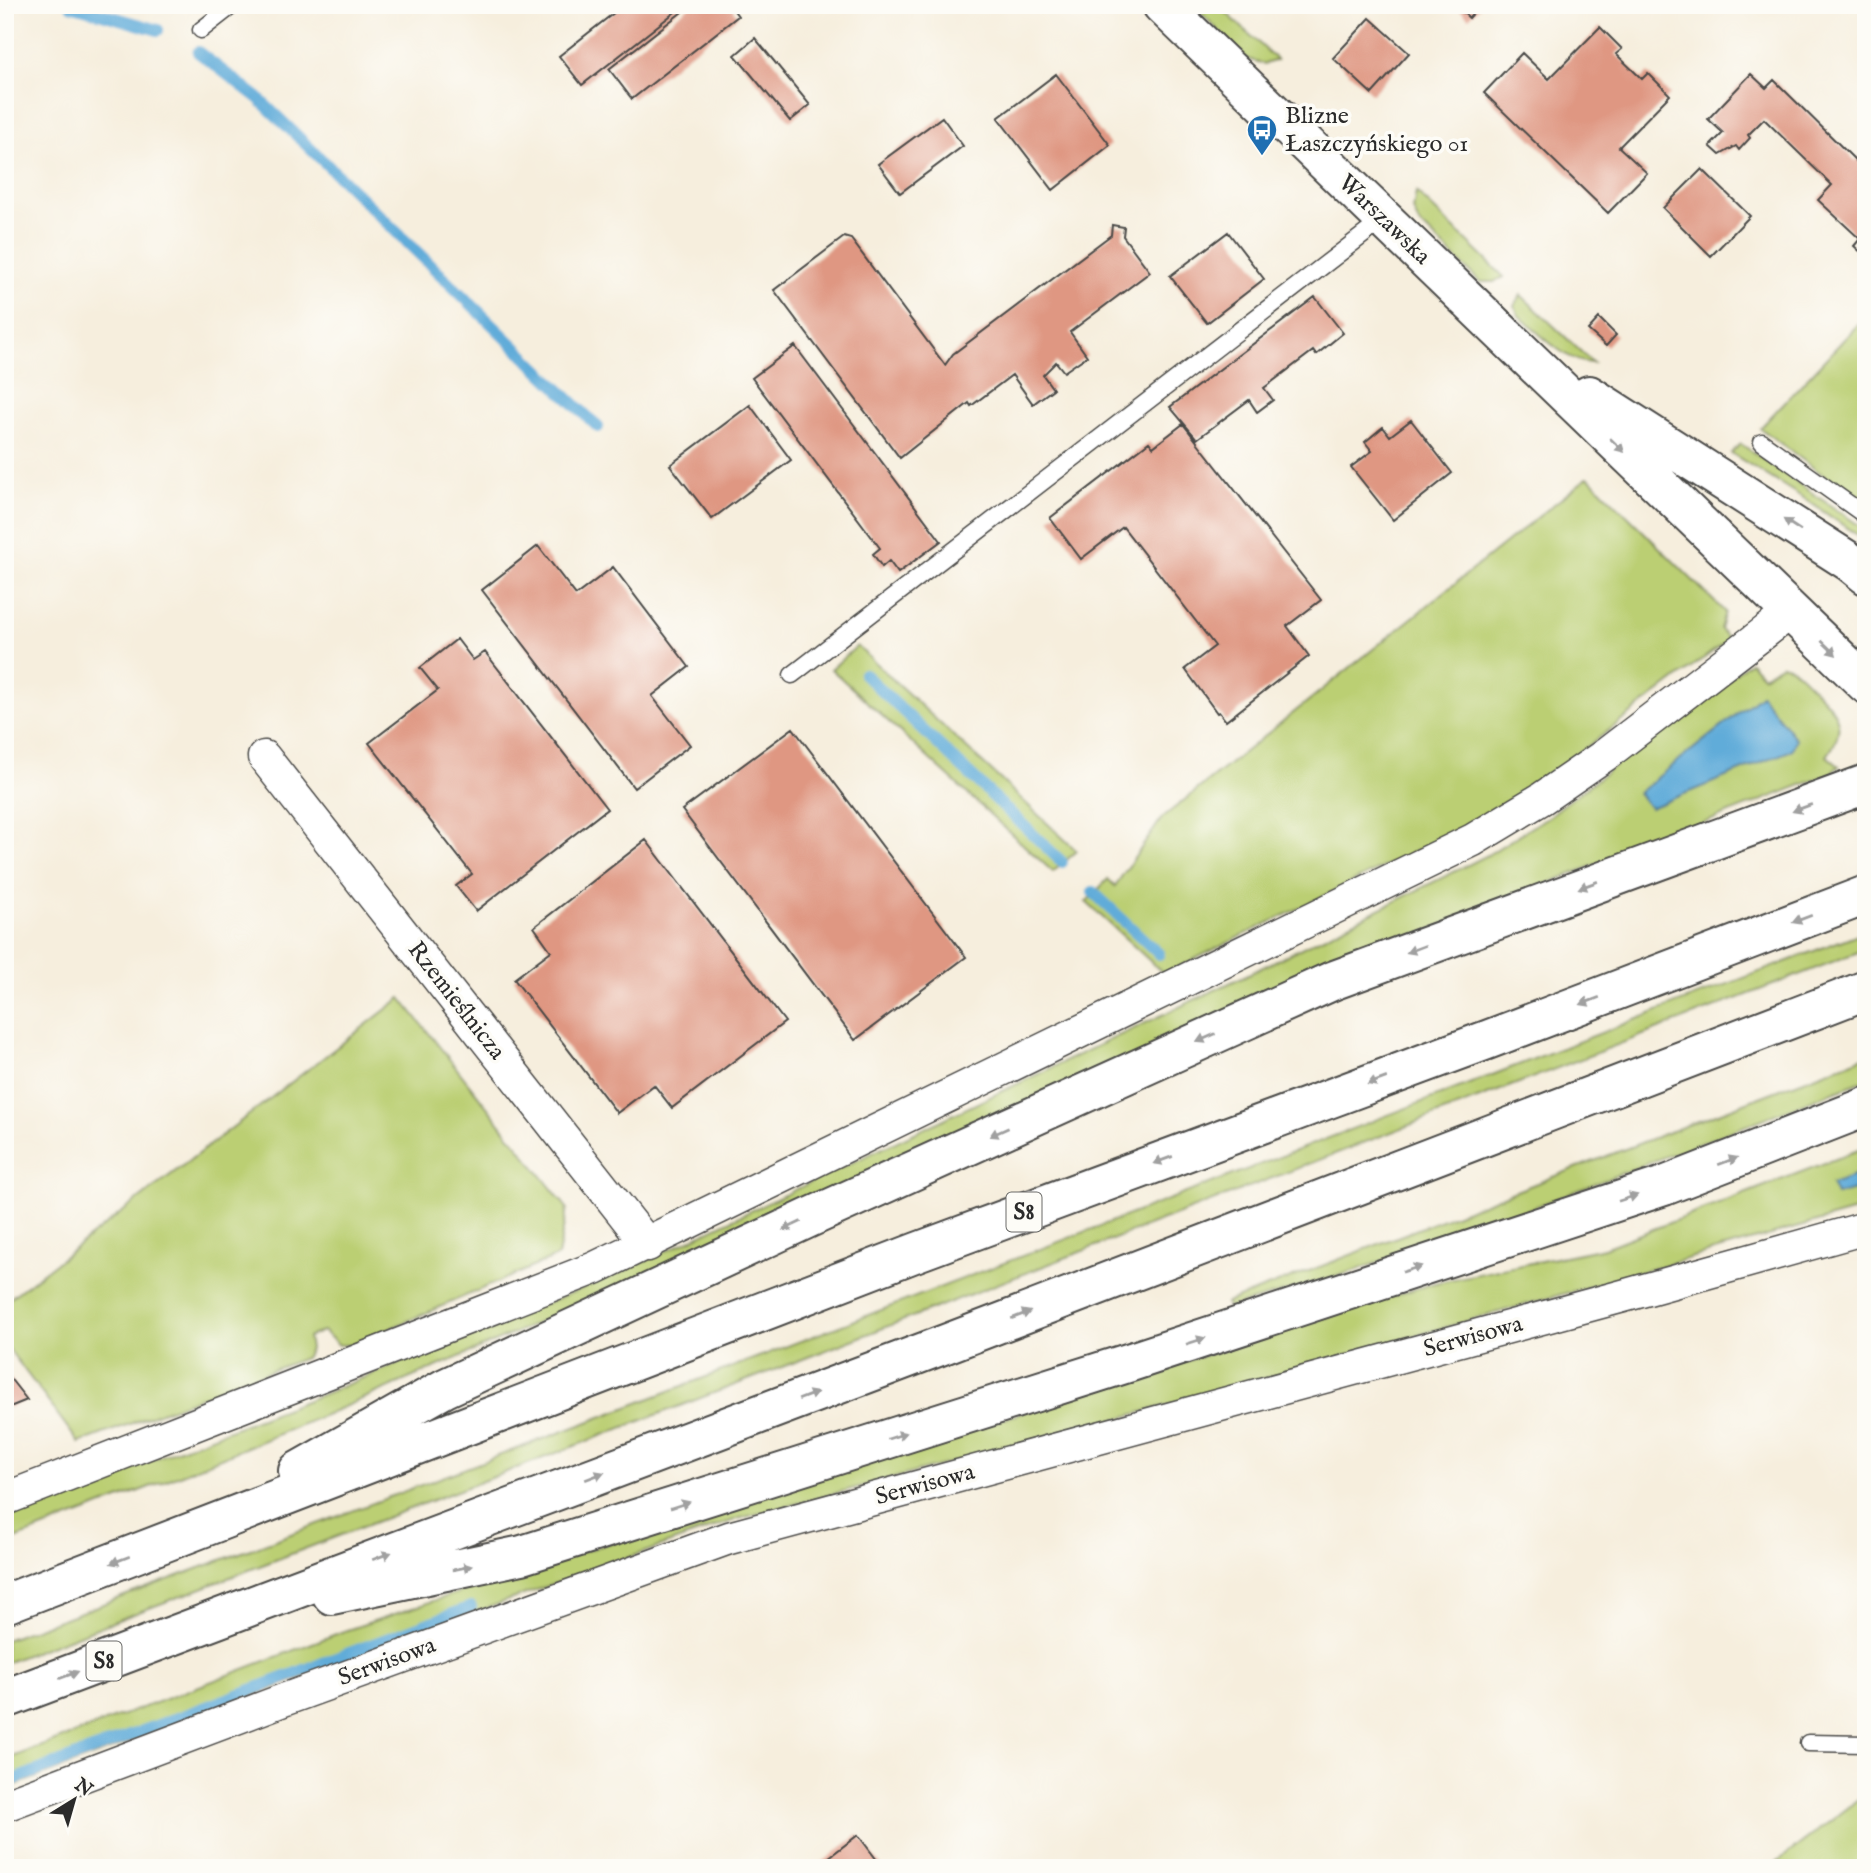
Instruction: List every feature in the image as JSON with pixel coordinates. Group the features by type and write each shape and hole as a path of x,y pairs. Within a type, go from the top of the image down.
{"main road":[{"name":"Warszawska","path":"1162,5 1866,684"},
{"name":"Warszawska","path":"1514,347 1850,562 1866,575"},
{"path":"184,1536 444,1388 1332,981 1866,784"},
{"name":"S8","path":"5,1604 918,1252 1474,1045 1866,895"},
{"name":"S8","path":"5,1699 948,1343 1866,990"},
{"path":"204,1623 522,1555 1131,1362 1664,1186 1866,1107"}],"street":[{"path":"5,1499 648,1245 1473,839 1541,799 1605,755 1791,612"},
{"name":"Rzemieślnicza","path":"264,757 648,1245"},
{"name":"Serwisowa","path":"5,1805 286,1699 729,1538 1609,1300 1866,1227"}],"lane":[{"path":"201,30 233,5"},
{"path":"792,675 1384,219"},
{"path":"1762,442 1866,516"},
{"path":"1808,1743 1866,1744"}],"green space":[{"path":"1193,5 1218,5 1277,60 1265,64 1247,59"},
{"path":"1416,192 1504,277 1494,282 1480,282 1418,222 1413,210"},
{"path":"1521,295 1593,363 1583,362 1563,353 1518,315 1515,305"},
{"path":"1866,316 1866,507 1760,428"},
{"path":"1741,444 1866,530 1866,541 1731,453"},
{"path":"1588,477 1725,612 1720,629 1729,639 1545,779 1461,829 1164,974 1086,902 1108,879 1115,886 1162,818"},
{"path":"857,646 1077,851 1053,872 831,669"},
{"path":"1750,662 1763,676 1782,664 1789,666 1834,712 1839,728 1834,745 1827,756 1839,766 1830,774 1453,920 332,1412 5,1543 5,1516 326,1393 620,1273 1259,969 1486,856 1549,816"},
{"path":"1866,931 1866,949 5,1663 5,1640 704,1378"},
{"path":"401,998 567,1208 558,1256 352,1345 339,1345 323,1331 308,1337 310,1349 305,1358 79,1443 5,1344 5,1302"},
{"path":"1866,1056 1866,1080 1462,1235 1329,1279 1229,1308 1226,1303"},
{"path":"1866,1147 1866,1208 1203,1396 738,1519 509,1600 5,1789 5,1760 344,1631 543,1564 1434,1283 1604,1248"},
{"path":"1866,1794 1866,1868 1769,1868"}],"water":[{"path":"1761,695 1796,739 1792,750 1650,808 1638,793"},
{"path":"1866,1172 1866,1187 1836,1195 1831,1184"}],"building":[{"path":"624,5 684,5 582,85 559,56"},
{"path":"691,5 730,5 738,16 632,99 609,69"},
{"path":"1455,5 1481,5 1469,18"},
{"path":"1370,18 1409,53 1372,94 1333,58"},
{"path":"1600,27 1622,49 1616,54 1642,79 1648,73 1670,95 1619,147 1647,173 1608,213 1484,93 1522,53 1549,79"},
{"path":"755,38 810,105 790,121 735,55"},
{"path":"1056,74 1110,145 1053,190 998,118"},
{"path":"1751,74 1766,88 1774,80 1856,161 1866,150 1866,257 1854,246 1860,239 1818,200 1832,185 1764,119 1748,135 1750,138 1739,150 1736,146 1720,155 1710,146 1723,133 1708,119"},
{"path":"942,117 963,146 900,193 878,164"},
{"path":"1702,169 1750,216 1711,256 1663,208"},
{"path":"1112,225 1124,227 1123,236 1150,272 1070,332 1087,356 1064,372 1056,362 1043,375 1053,389 1033,404 1012,375 971,406 969,403 900,458 774,290 844,237 851,239 945,365 953,354 1111,235"},
{"path":"1228,232 1264,279 1207,323 1170,276"},
{"path":"1315,297 1343,333 1316,355 1313,351 1264,388 1273,400 1257,412 1249,400 1197,439 1170,407"},
{"path":"1599,318 1616,335 1606,346 1588,330"},
{"path":"795,346 941,541 898,573 889,561 882,567 873,554 880,548 752,378"},
{"path":"750,405 791,460 712,519 670,465"},
{"path":"1411,420 1452,473 1393,520 1351,467 1372,451 1365,442 1383,427 1390,436"},
{"path":"1183,424 1321,600 1287,626 1309,656 1226,721 1217,713 1185,669 1215,646 1123,527 1081,559 1050,518 1149,442 1153,447"},
{"path":"538,546 576,595 613,567 689,667 652,696 690,745 634,788 482,590"},
{"path":"457,639 473,660 485,652 607,809 476,911 456,886 472,874 369,743 438,690 420,668"},
{"path":"793,728 966,957 855,1040 682,810"},
{"path":"646,840 785,1022 672,1108 654,1085 617,1113 514,979 551,951 534,927"},
{"path":"5,1372 27,1400 5,1409"},
{"path":"858,1835 883,1868 815,1868"}],"waterway":[{"path":"71,5 158,30"},
{"path":"198,52 258,98 598,427"},
{"path":"864,674 1062,862"},
{"path":"1093,892 1159,954"},
{"path":"5,1783 471,1607"}],"place":[{"name":"Blizne Łaszczyńskiego 01","path":"1262,157"}]}
